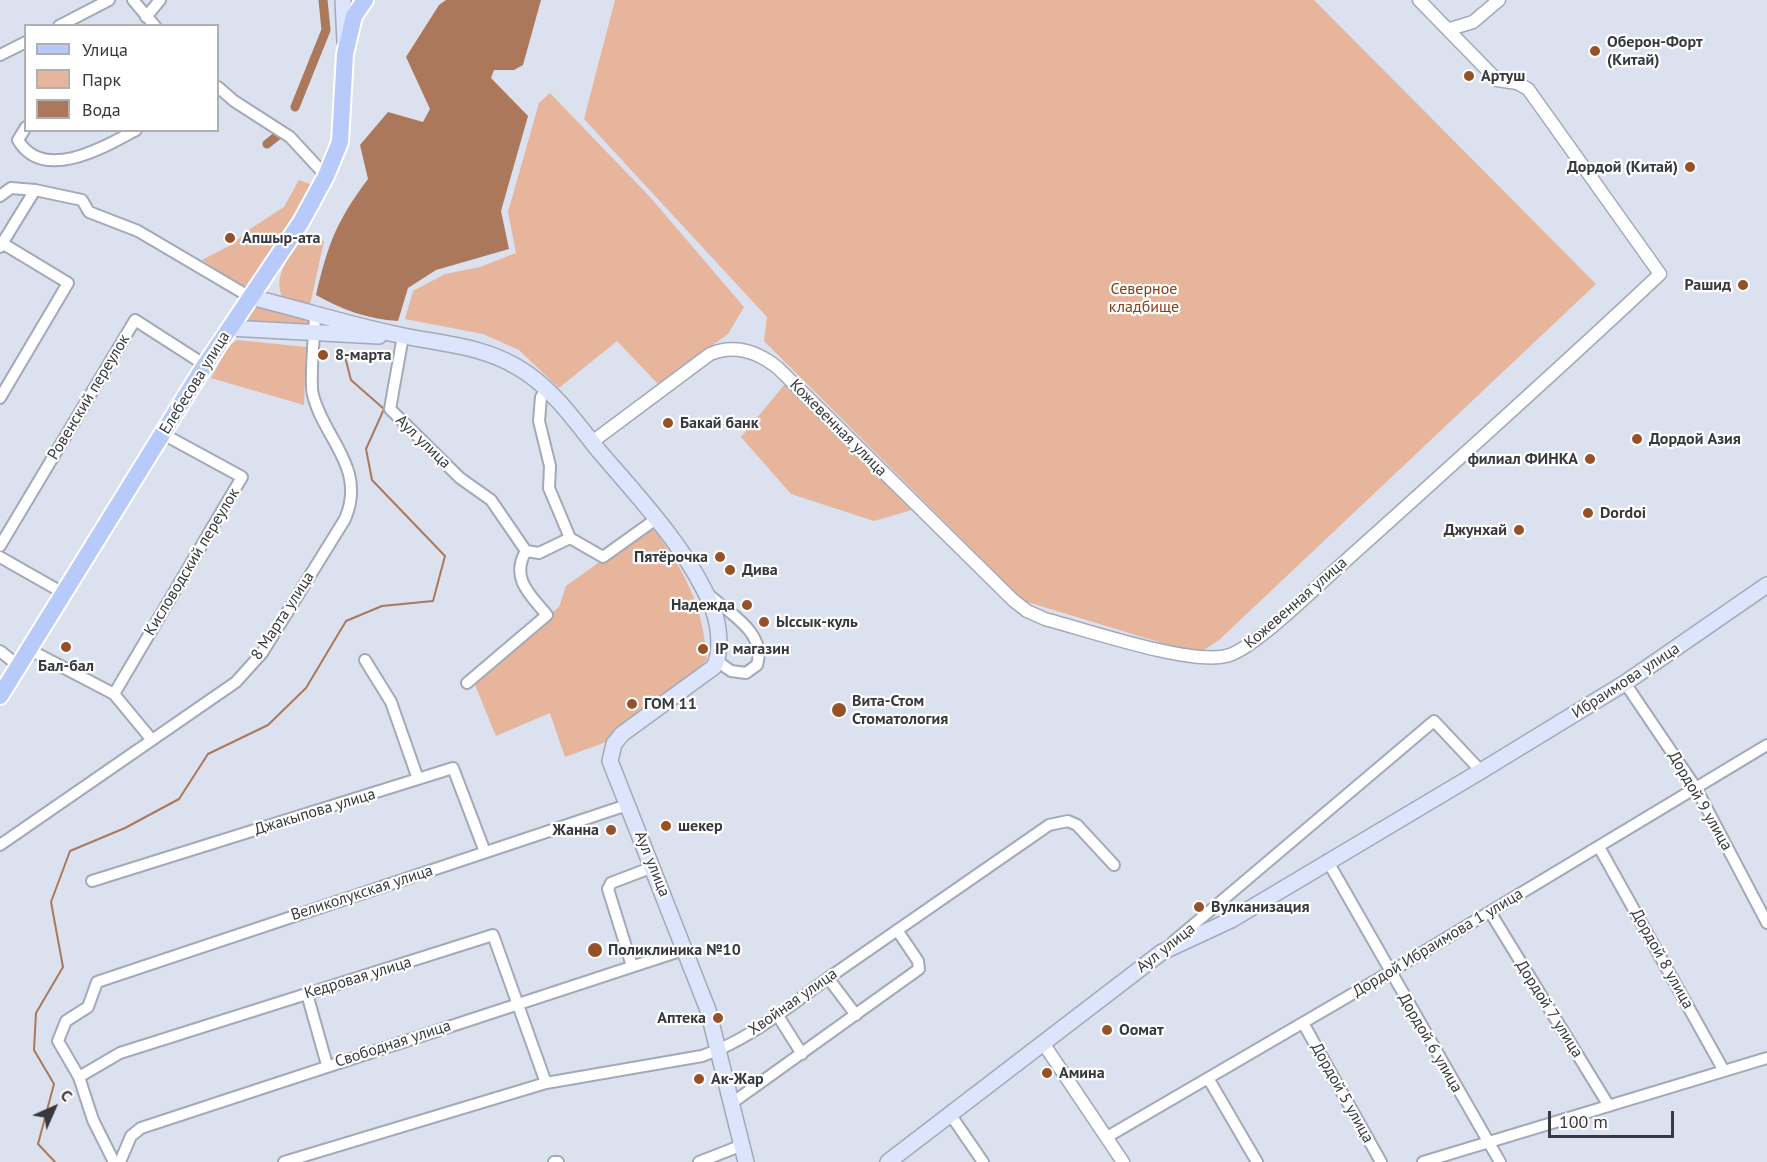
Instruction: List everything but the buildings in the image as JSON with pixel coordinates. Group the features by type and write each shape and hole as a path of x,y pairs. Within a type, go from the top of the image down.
{"main road":[{"path":"344,0 345,54"},
{"name":"Елебесова улица","path":"0,696 205,364 301,222 326,176 340,142 345,54 354,16 365,0"},
{"path":"250,297 403,336 486,353 518,367 547,389 657,519 704,590 717,621 717,661"},
{"path":"229,328 315,334 403,336"},
{"name":"Ибраимова улица","path":"1162,952 1230,920 1327,860 1481,771 1625,683 1767,585"},
{"name":"Аул улица","path":"717,661 709,672 622,734 614,744 611,754 612,770 686,949 708,1010 732,1103 740,1146 746,1162"},
{"name":"Аул улица","path":"888,1162 1162,952"}],"street":[{"path":"63,24 109,0"},
{"path":"133,0 153,24"},
{"path":"146,17 160,0"},
{"name":"Кожевенная улица","path":"592,442 710,354 724,349 749,352 777,368 972,561 1027,611 1045,619 1182,654 1210,658 1234,654 1248,646 1329,576 1541,386 1660,274 1535,97 1522,85 1497,80 1450,29 1419,0"},
{"path":"1450,29 1473,22 1499,0"},
{"path":"0,55 24,43"},
{"path":"219,90 290,137 326,176"},
{"path":"24,130 18,141 25,151 39,159 52,161 94,153 132,132"},
{"path":"0,196 11,189 35,190 82,200 90,212 138,231 250,297"},
{"path":"0,399 68,283 1,245 35,190"},
{"name":"8 Марта улица","path":"0,845 236,682 262,653 345,519 352,502 352,486 343,457 312,395 315,313"},
{"name":"Ровенский переулок","path":"0,546 135,320 205,364"},
{"name":"Аул улица","path":"403,336 390,409 460,478 491,500 526,551"},
{"path":"547,389 541,397 539,421 550,466 549,488 570,538 603,557 657,519"},
{"name":"Кисловодский переулок","path":"114,694 242,477 163,434"},
{"path":"467,683 547,615 523,588 520,560 526,551 539,554 570,538"},
{"path":"0,557 65,594"},
{"path":"704,590 742,623 759,648 757,665 746,673 731,671 717,661"},
{"path":"30,650 114,694 152,740"},
{"path":"0,651 20,667"},
{"path":"365,660 391,702 418,779"},
{"name":"Дордой 9 улица","path":"1625,683 1696,788 1767,923"},
{"name":"Аул улица","path":"1162,952 1434,721 1481,771"},
{"name":"Дордой Ибраимова 1 улица","path":"1107,1137 1390,972 1767,745"},
{"name":"Джакыпова улица","path":"92,882 453,768 485,852"},
{"name":"Великолукская улица","path":"78,1077 58,1041 66,1021 88,1007 97,982 627,805"},
{"name":"Хвойная улица","path":"284,1162 546,1083 702,1056 719,1050 778,1017 828,978 1049,825 1068,821 1077,825 1114,865"},
{"name":"Дордой 8 улица","path":"1599,847 1725,1071"},
{"name":"Дордой 6 улица","path":"1327,860 1487,1143 1500,1162"},
{"path":"632,966 608,889 610,883 653,867"},
{"name":"Дордой 7 улица","path":"1490,912 1609,1106"},
{"path":"732,1103 919,969 918,961 897,930"},
{"name":"Кедровая улица","path":"78,1077 120,1053 493,936 546,1083"},
{"name":"Свободная улица","path":"120,1162 131,1136 141,1128 327,1065 686,949"},
{"path":"828,978 856,1016"},
{"path":"307,994 327,1065"},
{"path":"778,1017 802,1054"},
{"name":"Дордой 5 улица","path":"1303,1023 1381,1162"},
{"path":"1043,1043 1123,1162"},
{"path":"1423,1162 1767,1058"},
{"path":"78,1077 93,1120 114,1162"},
{"path":"1208,1078 1257,1162"},
{"path":"950,1114 983,1162"},
{"path":"699,1162 740,1146"}],"green space":[{"name":"Северное кладбище","path":"615,0 1314,0 1596,284 1219,640 1198,654 1024,601 764,341 767,317 584,119"},
{"path":"550,93 650,197 744,307 728,334 658,384 617,341 559,388 519,350 483,334 405,319 413,291 445,274 480,267 516,253 508,212 539,103"},
{"path":"299,180 315,186 296,224 246,289 202,260 233,244 247,231 284,207"},
{"path":"304,235 324,241 310,305 283,298 280,290 284,265"},
{"path":"252,305 308,319 310,325 247,324"},
{"path":"237,340 306,347 304,405 211,378 229,346"},
{"path":"785,384 912,510 874,521 791,494 741,437"},
{"path":"651,525 682,572 696,603 705,638 707,659 699,670 609,741 565,757 550,713 496,736 473,680 559,607 566,586"}],"water":[{"path":"446,0 541,0 523,65 514,70 494,70 491,78 528,116 501,211 509,249 436,270 408,288 398,321 366,316 316,295 320,277 334,234 368,179 360,145 388,112 423,122 430,109 406,57 439,5"}],"waterway":[{"path":"295,107 326,30 323,0"},
{"path":"267,144 277,136"},
{"path":"55,1162 38,1144 54,1084 34,1050 36,1013 63,967 51,902 70,851 125,828 179,799 208,754 268,725 306,688 346,621 382,606 433,601 445,556 372,480 366,449 384,409 351,380 344,353"}],"place":[{"name":"Оберон-Форт (Китай)","path":"1595,51"},
{"name":"Артуш","path":"1469,76"},
{"name":"Дордой (Китай)","path":"1690,167"},
{"name":"Апшыр-ата","path":"230,238"},
{"name":"Рашид","path":"1743,285"},
{"name":"8-марта","path":"323,355"},
{"name":"Бакай банк","path":"668,423"},
{"name":"Дордой Азия","path":"1637,439"},
{"name":"филиал ФИНКА","path":"1590,459"},
{"name":"Dordoi","path":"1588,513"},
{"name":"Джунхай","path":"1519,530"},
{"name":"Пятёрочка","path":"720,557"},
{"name":"Дива","path":"730,570"},
{"name":"Надежда","path":"747,605"},
{"name":"Ыссык-куль","path":"764,622"},
{"name":"Бал-бал","path":"66,647"},
{"name":"IP магазин","path":"703,649"},
{"name":"ГОМ 11","path":"632,704"},
{"name":"Вита-Стом Стоматология","path":"839,710"},
{"name":"шекер","path":"666,826"},
{"name":"Жанна","path":"611,830"},
{"name":"Вулканизация","path":"1199,907"},
{"name":"Поликлиника №10","path":"595,950"},
{"name":"Аптека","path":"718,1018"},
{"name":"Оомат","path":"1107,1030"},
{"name":"Амина","path":"1047,1073"},
{"name":"Ак-Жар","path":"699,1079"}]}
